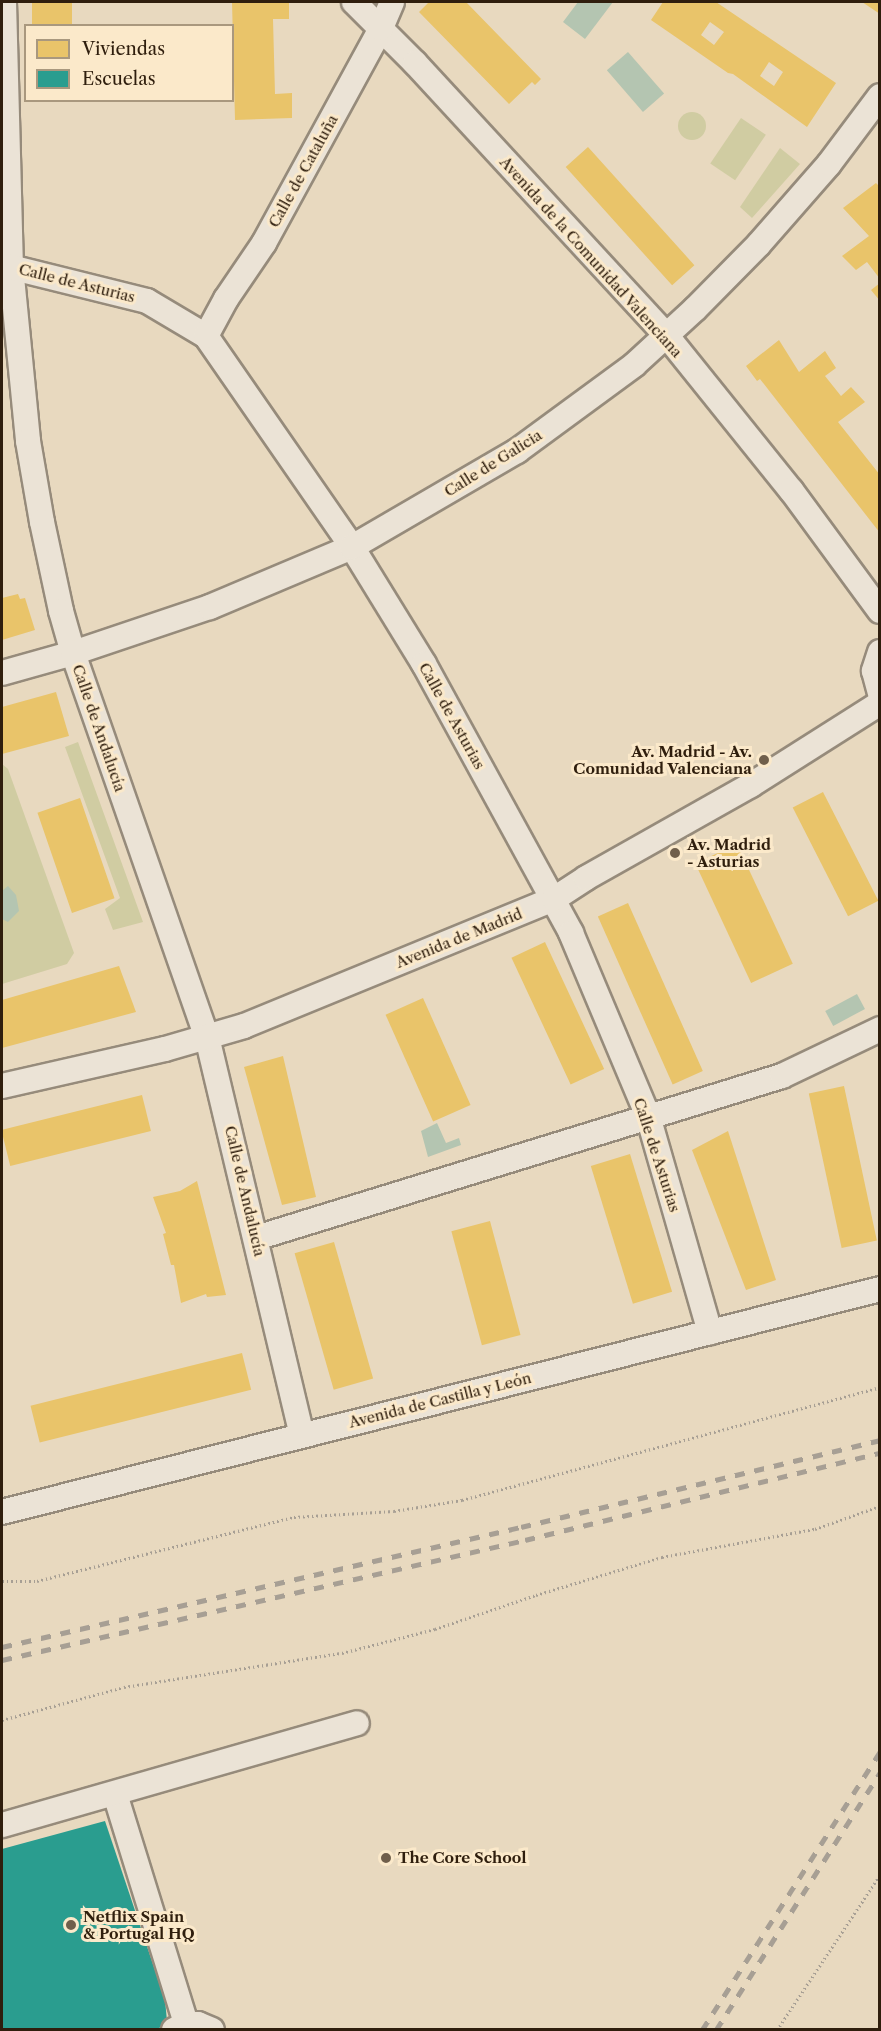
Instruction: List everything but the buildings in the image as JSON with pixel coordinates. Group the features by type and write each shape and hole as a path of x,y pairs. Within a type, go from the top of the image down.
{"street":[{"name":"Calle de Andalucía","path":"4,2 6,266 28,441 42,522 72,653 207,1037 302,1435"},
{"name":"Avenida de la Comunidad Valenciana","path":"354,2 381,28 667,336 791,490 879,611"},
{"name":"Calle de Cataluña","path":"206,336 226,299 264,243 381,28 392,2"},
{"name":"Calle de Galicia","path":"2,673 72,653 210,607 352,547 517,451 634,365 667,336 759,244 829,164 879,96"},
{"name":"Calle de Asturias","path":"6,266 147,301 206,336 352,547 424,664 541,881 554,899 572,933 648,1116 710,1332"},
{"path":"879,652 874,671 879,693"},
{"name":"Avenida de Madrid","path":"2,1086 165,1050 244,1026 554,899 586,878 751,785 879,703"},
{"path":"256,1238 782,1076 879,1029"},
{"name":"Avenida de Castilla y León","path":"2,1512 879,1289"},
{"path":"2,1825 357,1723"},
{"path":"115,1794 180,2027 198,2024 212,2030"}],"path":[{"path":"2,1581 37,1581 294,1517 394,1511 462,1500 879,1388"},
{"path":"2,1720 124,1687 342,1653 435,1629 536,1595 662,1557 815,1529 879,1506"},
{"path":"777,2030 879,1875"}],"shaded area":[{"path":"578,2 613,2 585,39 563,22"},
{"path":"628,52 664,94 643,112 607,70"},
{"path":"692,112 702,116 706,126 702,136 692,140 682,136 678,126 682,116"},
{"path":"741,118 766,135 735,180 710,164"},
{"path":"780,148 800,164 752,218 740,207"},
{"path":"78,742 143,922 113,930 105,909 120,898 65,747"},
{"path":"2,764 8,769 74,953 67,964 2,984"},
{"path":"8,886 16,895 19,911 8,922 2,919 2,891"},
{"path":"857,994 865,1009 833,1026 825,1011"},
{"path":"437,1123 446,1143 459,1138 461,1145 428,1157 421,1131"}],"railway":[{"path":"2,1647 521,1527 880,1440"},
{"path":"2,1660 525,1540 880,1453"},
{"path":"702,2030 880,1752"},
{"path":"716,2030 880,1773"}],"place":[{"name":"Av. Madrid - Av. Comunidad Valenciana","path":"764,760"},
{"name":"Av. Madrid - Asturias","path":"675,853"},
{"name":"The Core School","path":"386,1858"},
{"name":"Netflix Spain & Portugal HQ","path":"71,1925"}]}
